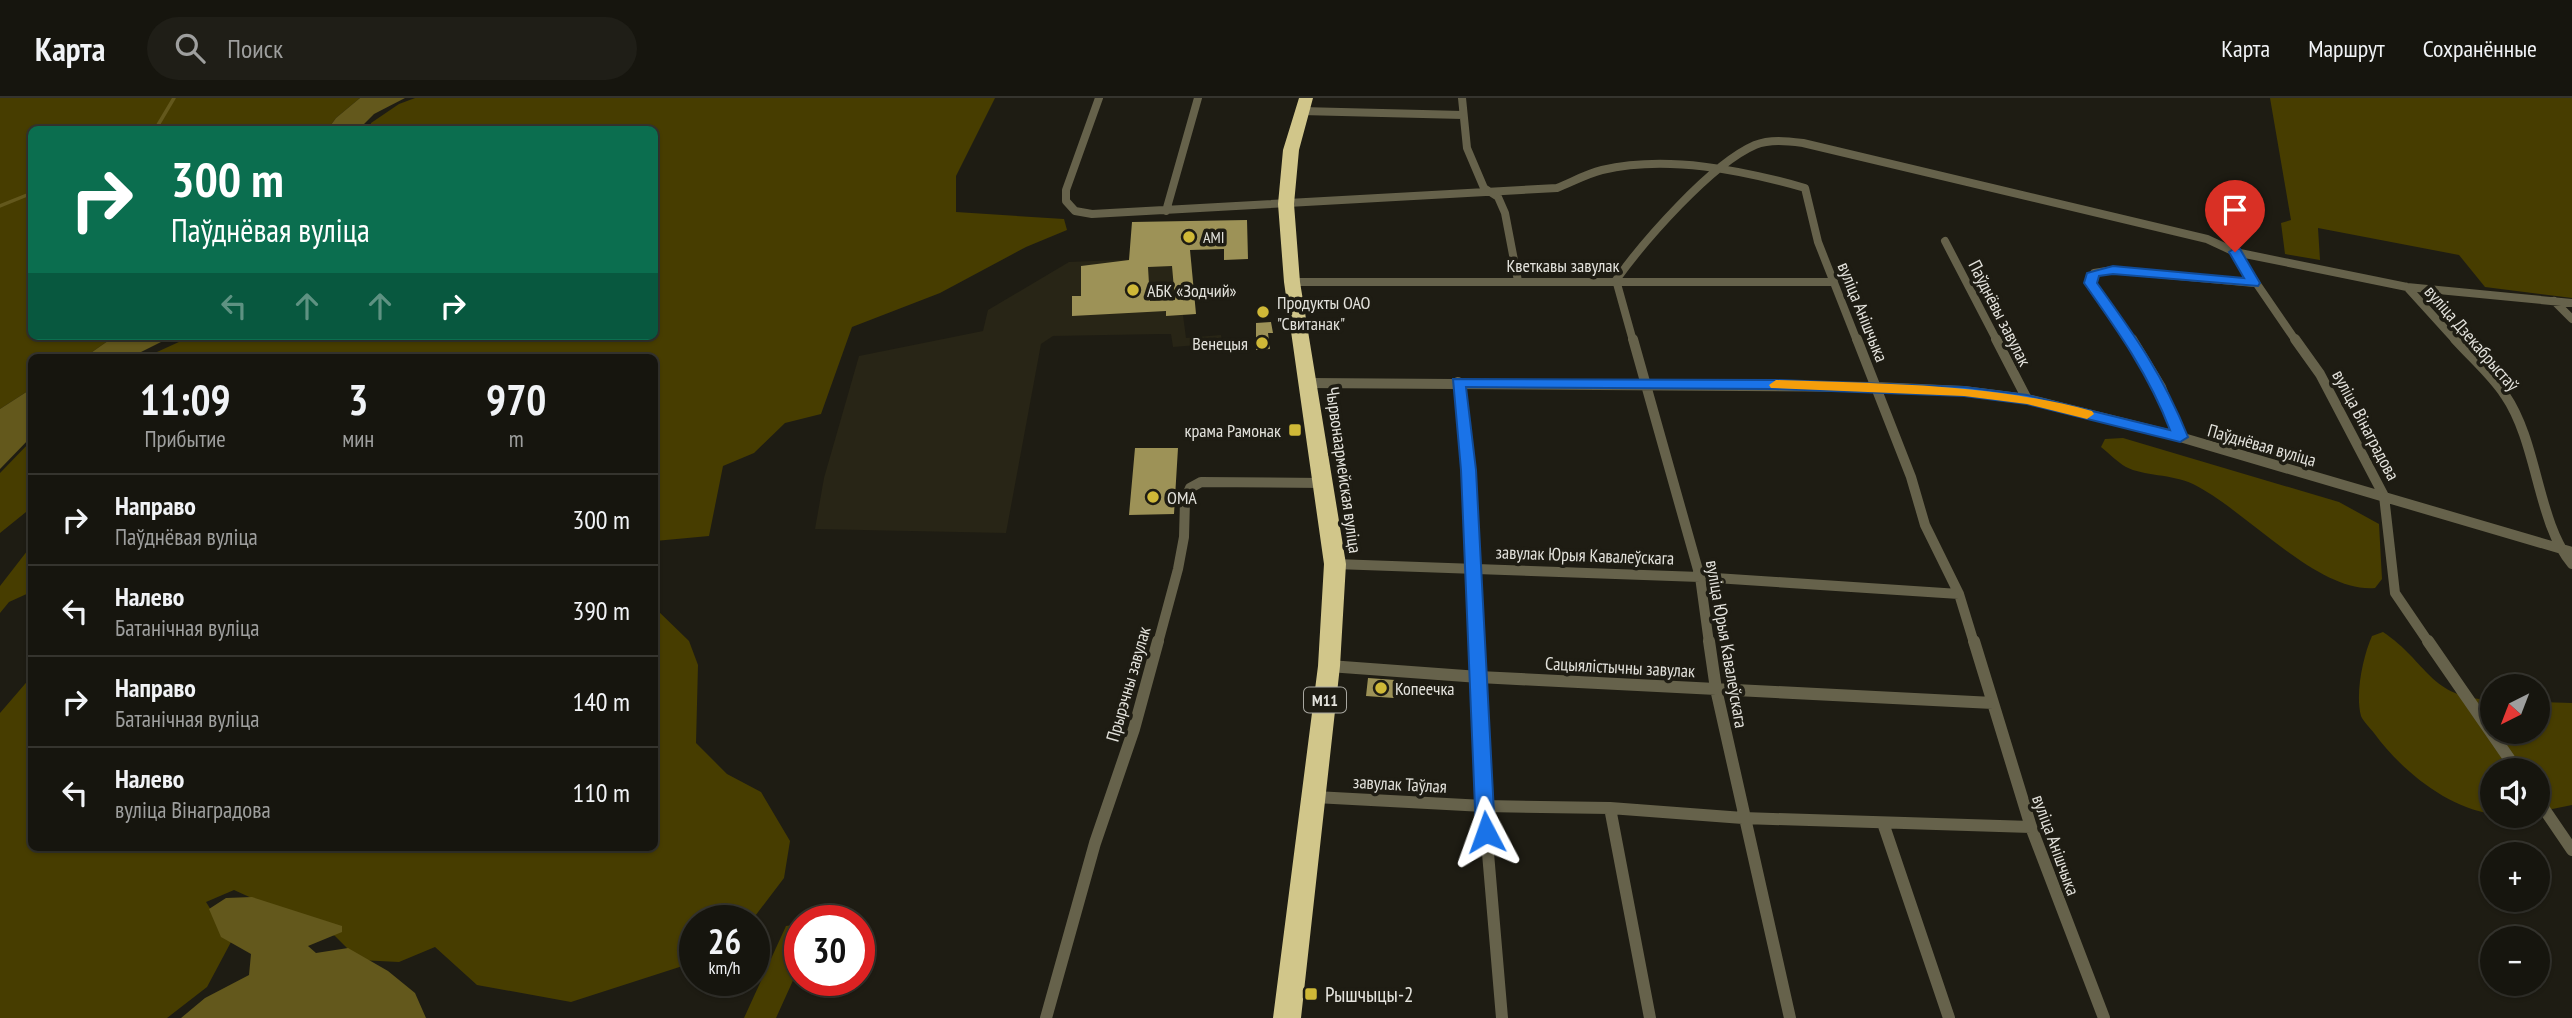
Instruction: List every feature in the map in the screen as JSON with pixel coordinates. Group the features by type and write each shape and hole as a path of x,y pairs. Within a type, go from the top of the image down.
{"highway":[{"name":"Чырвонаармейская вуліца","path":"1287,1018 1329,666 1335,564 1325,483 1292,282 1286,204 1291,150 1303,105"}],"street":[{"name":"вуліца Анішчыка","path":"1099,98 1066,190 1066,201 1074,211 1092,214 1557,188 1603,170 1641,166 1715,171 1786,182 1805,188 1818,242 1911,477 1925,525 1959,594 2031,827 2104,1018"},
{"path":"1166,211 1198,98"},
{"path":"1462,98 1467,148 1487,191 1497,197 1505,212 1518,281"},
{"path":"1303,105 1463,115"},
{"path":"1616,280 1715,171 1753,145 1773,140 1803,142 2207,239 2235,252 2407,287 2572,303"},
{"name":"Паўднёвы завулак","path":"1945,241 2027,399"},
{"name":"вуліца Вінаградова","path":"2235,252 2254,283 2320,374 2384,496 2395,593 2509,758"},
{"path":"2180,437 2161,387 2135,344 2090,283 2094,273 2113,270 2254,283"},
{"name":"вуліца Юрыя Кавалеўскага","path":"1616,280 1700,577 1716,689 1790,1018"},
{"name":"Кветкавы завулак","path":"1292,282 1834,282"},
{"name":"вуліца Дзекабрыстаў","path":"2407,287 2506,396 2534,464 2558,547 2572,565"},
{"path":"2554,301 2572,319"},
{"path":"1458,382 1469,470 1484,806 1502,1018"},
{"name":"Паўднёвая вуліца","path":"1309,383 1646,383 1876,387 1964,391 2027,399 2180,437 2572,552"},
{"name":"Прырэчны завулак","path":"1046,1018 1095,843 1135,729 1175,582 1184,537 1185,500 1190,488 1201,482 1325,483"},
{"name":"завулак Юрыя Кавалеўскага","path":"1335,564 1700,577 1959,594"},
{"name":"Сацыялістычны завулак","path":"1329,666 1479,677 1993,703"},
{"name":"завулак Таўлая","path":"1315,797 1484,806 1610,808 1743,818 2031,827"},
{"path":"1610,808 1650,1018"},
{"path":"2550,818 2572,850"},
{"path":"1883,823 1949,1018"}],"shaded area":[{"path":"0,98 360,98 330,126 28,126 28,340 109,340 89,354 28,354 28,391 0,409"},
{"path":"360,98 405,98 374,114 362,126 330,126"},
{"path":"415,98 995,98 956,176 956,212 1064,219 1067,230 1026,247 940,293 852,327 821,414 785,423 754,453 723,466 709,536 658,541 658,354 153,354 183,340 658,340 658,126 370,126 399,104"},
{"path":"2270,98 2572,98 2572,298 2485,287 2459,255 2318,228 2320,260 2285,254 2281,223 2291,220"},
{"path":"1191,257 1196,314 1183,315 1186,338 1221,335 1222,343 1173,347 1171,334 1161,334 1053,336 1041,344 1006,533 815,529 824,478 859,356 983,331 988,310 1069,262"},
{"path":"109,340 165,340 137,354 89,354"},
{"path":"28,391 28,440 0,469 0,409"},
{"path":"2123,438 2339,502 2379,524 2382,579 2375,588 2353,586 2330,578 2282,548 2214,496 2193,484 2126,467 2101,447 2105,439"},
{"path":"28,444 28,510 0,533 0,473"},
{"path":"28,550 28,593 9,602 0,613 0,586"},
{"path":"658,611 689,641 698,665 696,743 727,774 761,792 790,841 784,878 763,905 679,905 679,967 571,1002 477,985 435,947 399,962 359,960 335,936 234,890 206,902 231,942 207,987 167,1018 0,1018 0,713 28,680 28,851 658,851"},
{"path":"2383,632 2442,686 2455,693 2480,699 2480,744 2550,744 2550,702 2572,703 2572,805 2550,810 2550,758 2480,758 2480,811 2458,804 2411,773 2385,747 2361,716 2359,686 2372,636"},
{"path":"252,897 342,926 342,932 308,946 316,953 348,948 388,971 415,993 426,1018 181,1018 205,998 249,975 251,954 221,937 209,909 226,898"},
{"path":"784,930 786,996 776,1018 744,1018 754,996 770,996 770,961"}],"building":[{"path":"1247,220 1248,259 1224,260 1224,249 1190,250 1196,314 1166,316 1166,311 1072,316 1072,296 1081,296 1081,266 1129,260 1132,222","holes":["1172,266 1175,300 1150,301 1148,267"]},
{"path":"1271,322 1273,333 1268,333 1270,349 1256,350 1256,323"},
{"name":"ОМА","path":"1135,448 1178,448 1174,514 1129,515"},
{"name":"Копеечка","path":"1368,678 1395,680 1394,698 1366,696"}],"waterway":[{"path":"157,126 174,98"},
{"path":"0,206 28,195"}],"slow traffic":[{"path":"1776,385 1964,391 2027,399 2087,414"}],"place":[{"name":"AMI","path":"1189,237"},
{"name":"АБК «Зодчий»","path":"1133,290"},
{"name":"Продукты ОАО \"Свитанак\"","path":"1263,312"},
{"name":"Венецыя","path":"1262,343"},
{"name":"крама Рамонак","path":"1295,430"},
{"name":"ОМА","path":"1153,497"},
{"name":"Копеечка","path":"1381,688"},
{"name":"Рышчыцы-2","path":"1311,994"}],"route":[{"path":"1486,832 1469,470 1458,382 1775,385 1964,391 2027,399 2180,437 2161,387 2135,344 2090,283 2094,273 2113,270 2254,283 2235,252"}]}
